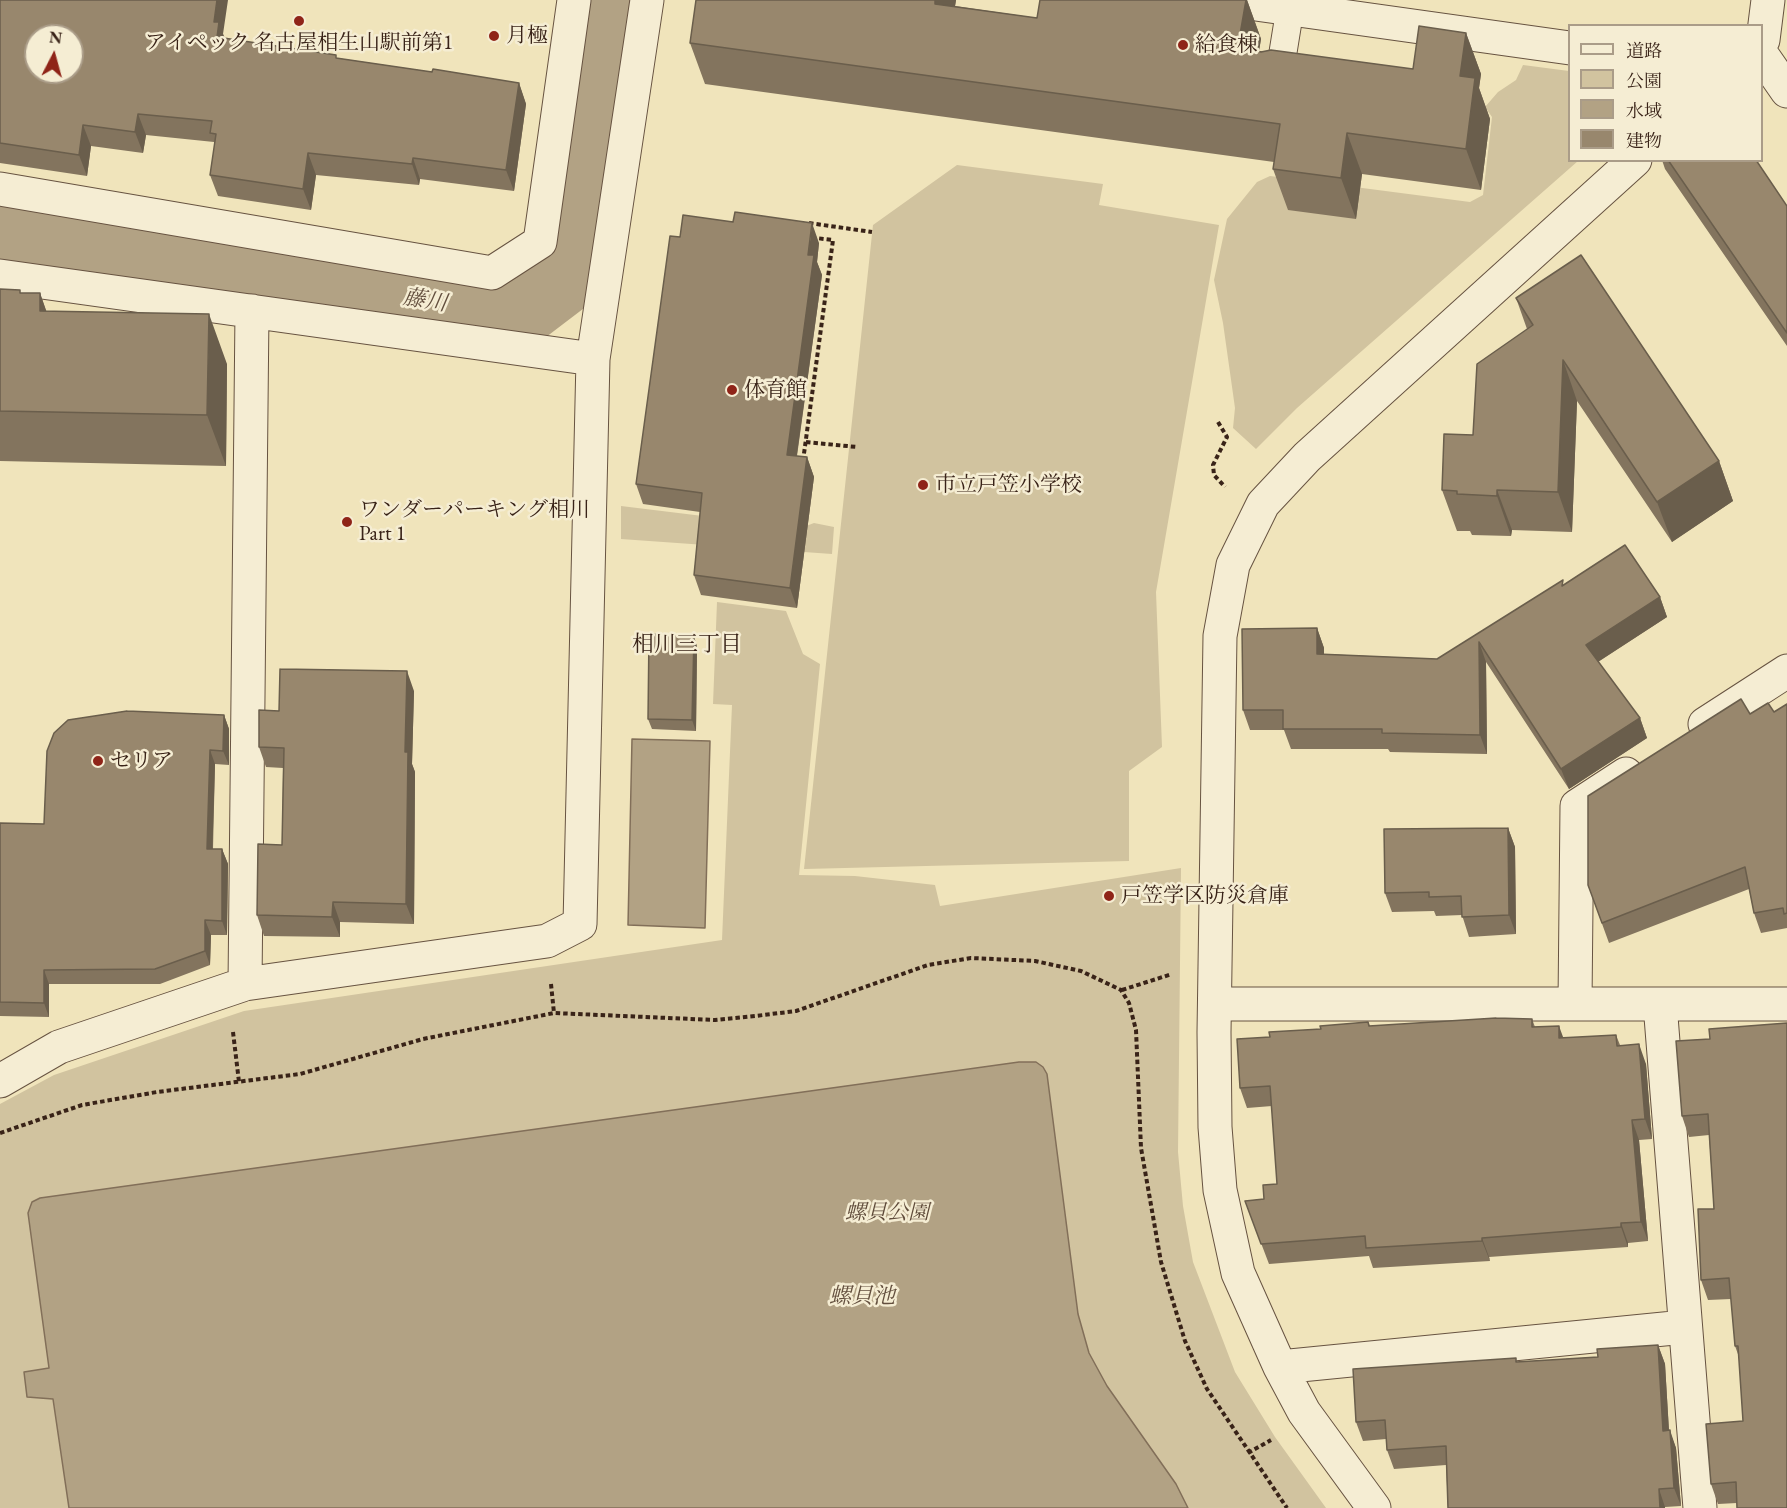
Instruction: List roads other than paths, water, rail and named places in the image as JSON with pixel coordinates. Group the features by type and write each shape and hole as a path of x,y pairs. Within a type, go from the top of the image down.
{"street":[{"path":"0,189 492,273 540,242 574,0"},
{"path":"0,1081 59,1047 245,984 547,941 580,924 593,359 647,0"},
{"path":"1227,0 1568,48"},
{"path":"1768,0 1768,41 1787,91"},
{"path":"1374,1508 1304,1412 1280,1367 1238,1273 1220,1190 1215,1127 1215,1004 1220,636 1233,565 1263,504 1307,457 1633,162"},
{"path":"0,276 593,359"},
{"path":"245,984 252,311"},
{"path":"1677,742 1787,671"},
{"path":"1575,1003 1577,806 1647,761"},
{"path":"1215,1004 1787,1004"},
{"path":"1660,1004 1700,1508"},
{"path":"1280,1367 1684,1327"}],"lane":[{"path":"1279,77 1290,9"}],"water":[{"path":"632,739 710,741 705,928 628,925"},
{"name":"螺貝池","path":"1019,1062 1036,1062 1047,1074 1078,1314 1089,1353 1107,1386 1176,1484 1188,1508 69,1508 53,1399 27,1397 24,1372 49,1368 28,1213 32,1202 40,1198"}],"waterway":[{"name":"藤川","path":"0,236 505,313 572,262 611,0"}],"place":[{"name":"アイペック 名古屋相生山駅前第1","path":"299,21"},
{"name":"月極","path":"494,36"},
{"name":"給食棟","path":"1183,45"},
{"name":"体育館","path":"732,390"},
{"name":"市立戸笠小学校","path":"923,485"},
{"name":"ワンダーパーキング相川 Part 1","path":"347,522"},
{"name":"セリア","path":"98,761"},
{"name":"戸笠学区防災倉庫","path":"1109,896"}],"district":[{"name":"相川三丁目","path":"687,645"}],"park label":[{"name":"螺貝公園","path":"887,1213"}]}
